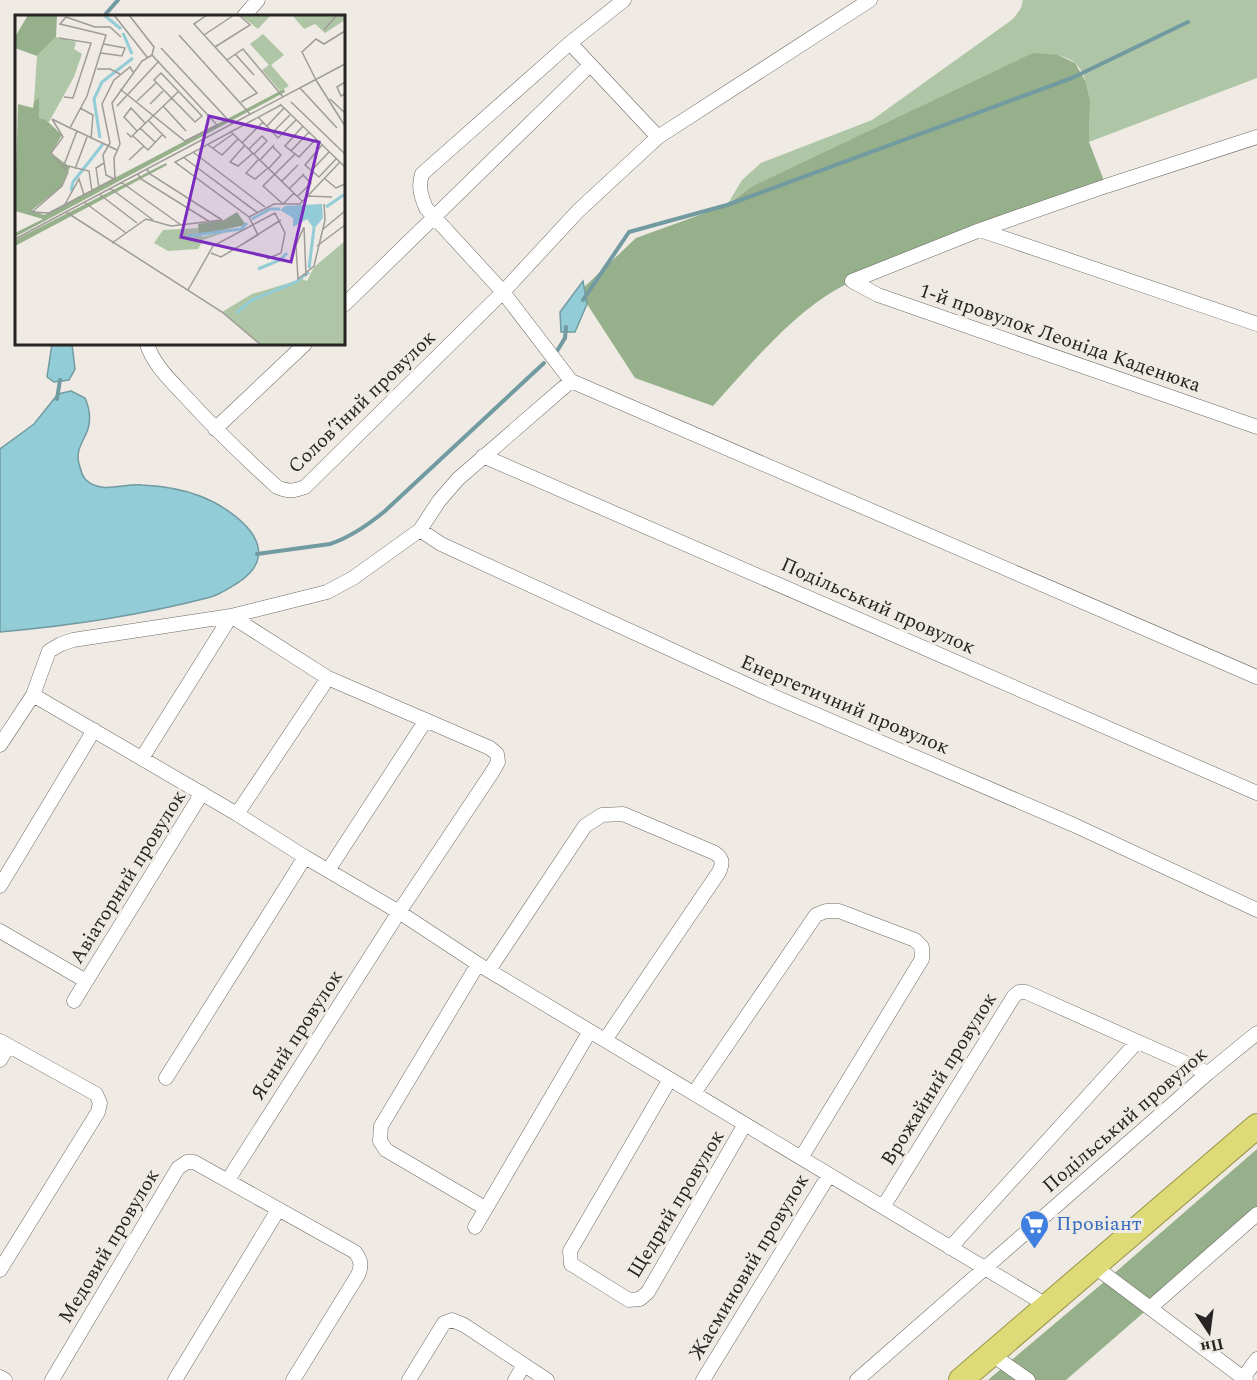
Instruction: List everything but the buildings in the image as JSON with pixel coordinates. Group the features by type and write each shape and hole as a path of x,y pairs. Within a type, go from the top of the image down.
{"highway":[{"path":"961,1380 1257,1126"}],"street":[{"path":"245,15 258,0"},
{"path":"624,0 570,43 422,174 419,183 426,208 503,292 571,381 1257,677"},
{"name":"Соловʼїний провулок","path":"148,345 157,363 172,382 215,429 277,488 294,491 305,487 503,292 578,211 658,137 870,0"},
{"path":"570,43 658,137"},
{"path":"345,304 590,64"},
{"path":"980,230 1257,137"},
{"path":"980,230 1257,324"},
{"name":"1-й провулок Леоніда Каденюка","path":"980,230 852,282 878,295 1257,427"},
{"path":"215,429 304,345"},
{"path":"0,745 33,695 49,651 73,640 231,616 327,592 353,578 420,530 447,489 571,381"},
{"name":"Подільський провулок","path":"483,456 1257,793"},
{"name":"Енергетичний провулок","path":"420,530 441,544 759,690 1085,830 1257,910"},
{"path":"231,616 328,678 426,720 329,869"},
{"path":"142,758 231,616"},
{"path":"237,814 328,678"},
{"path":"33,695 202,793 305,857 329,869 483,967 1048,1306"},
{"name":"Ясний провулок","path":"228,1180 498,762 497,754 490,748 426,720"},
{"path":"0,886 94,730"},
{"name":"Авіаторний провулок","path":"74,1001 202,793"},
{"path":"485,1208 386,1150 380,1141 381,1126 483,967 585,826 602,815 623,814 715,853 721,858 722,864 719,872 605,1040"},
{"path":"166,1078 305,857"},
{"path":"694,1094 816,915 826,911 839,911 915,940 922,947 922,959 801,1158"},
{"name":"Авіаторний провулок","path":"0,931 86,981"},
{"name":"Врожайний провулок","path":"883,1207 1016,994 1026,992 1208,1073"},
{"path":"475,1227 590,1031"},
{"name":"Подільський провулок","path":"857,1380 1208,1073 1257,1033"},
{"path":"950,1248 1137,1042"},
{"path":"0,1060 4,1044 96,1094 100,1103 98,1112 0,1270"},
{"name":"Щедрий провулок","path":"670,1079 570,1251 571,1264 629,1300 640,1299 648,1292 745,1124"},
{"name":"Медовий провулок","path":"52,1380 178,1168 188,1162 194,1162 228,1180 355,1252 361,1261 358,1275 293,1380"},
{"name":"Жасминовий провулок","path":"703,1380 829,1175"},
{"path":"175,1380 278,1209"},
{"path":"1151,1307 1257,1215"},
{"path":"1094,1266 1244,1379 1257,1359"},
{"path":"409,1380 444,1323 452,1320 464,1325 547,1380"},
{"path":"991,1354 1028,1380"},
{"path":"515,1380 524,1365"},
{"path":"0,1377 5,1380"}],"green space":[{"path":"1023,0 1257,0 1257,78 1089,142 1090,112 1085,80 1075,63 1058,55 751,187 727,205 742,180 761,163 872,120 1013,19 1021,8"},
{"path":"1033,53 1058,55 1075,63 1086,82 1090,101 1089,142 1106,186 852,281 832,292 812,306 777,337 713,406 635,378 587,304 581,290 636,238 727,205 751,187"},
{"path":"1257,1149 1257,1214 1066,1380 988,1380 1110,1277"}],"water":[{"path":"583,281 587,304 575,332 561,332 560,312"},
{"path":"52,345 72,345 75,369 69,380 54,382 47,377"},
{"path":"71,391 85,398 88,409 89,425 78,456 85,479 91,484 105,487 135,485 171,488 213,502 240,520 251,532 257,544 258,556 253,569 239,582 211,597 104,619 0,632 0,449 34,424 58,394"}],"waterway":[{"path":"105,15 118,0"},
{"path":"583,300 629,232 727,205 1072,78 1188,22"},
{"path":"557,351 565,338 566,327"},
{"path":"257,554 330,544 366,526 544,363"},
{"path":"57,399 60,380"}],"place":[{"name":"Провіант","path":"1035,1250"}]}
